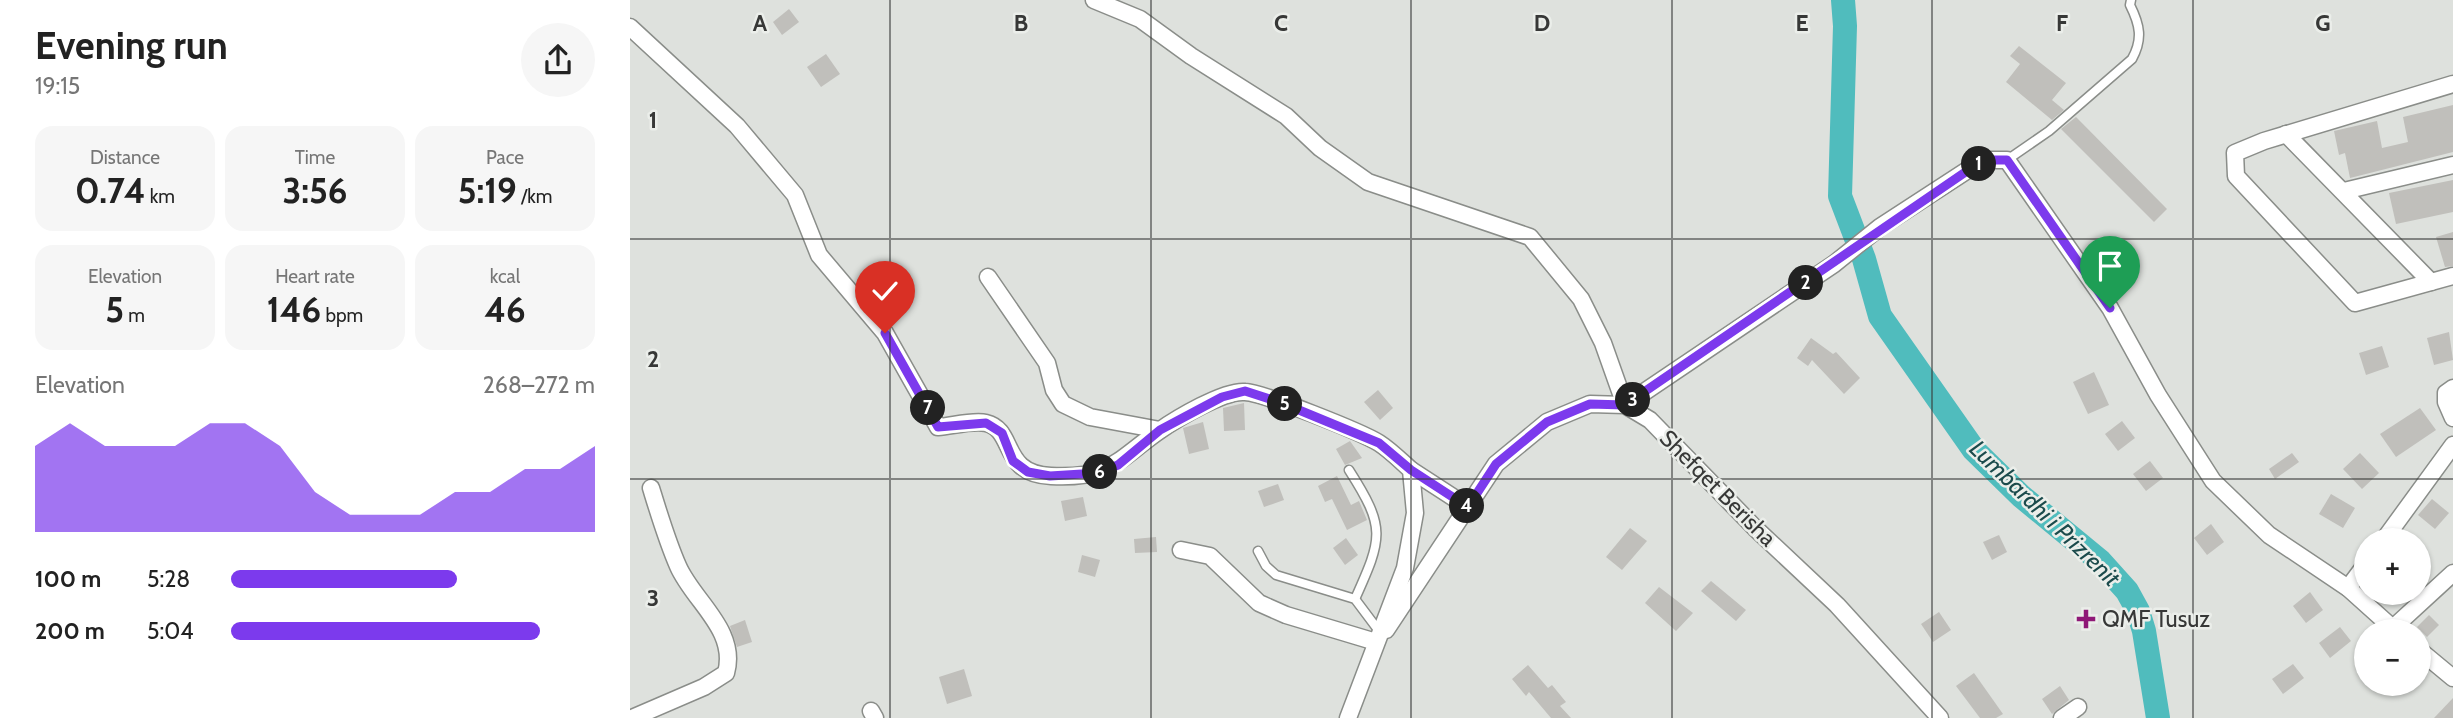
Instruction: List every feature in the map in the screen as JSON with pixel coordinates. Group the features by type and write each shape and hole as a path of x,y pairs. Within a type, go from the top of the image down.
{"street":[{"path":"1094,0 1140,19 1191,56 1286,116 1320,148 1368,182 1530,237 1581,299 1603,343 1625,405"},
{"path":"630,27 737,126 795,195 819,255 885,333 938,427 986,423 1002,433 1013,461 1028,472 1050,476 1098,473 1118,465 1160,430 1222,397 1245,391 1282,403 1379,443 1411,470 1468,507"},
{"path":"2453,84 2286,134 2235,153 2236,176 2355,303 2453,276"},
{"path":"2286,134 2431,282"},
{"path":"1378,637 1496,464 1547,422 1590,404 1625,405 1983,160 2007,160 2110,308 2158,395 2213,481 2269,535 2348,589 2382,619"},
{"path":"2344,191 2453,165"},
{"path":"988,277 1047,363 1054,390 1063,404 1090,417 1160,430"},
{"path":"2453,388 2446,393 2446,402 2453,418"},
{"name":"Shefqet Berisha","path":"1625,405 1650,420 1755,528 1837,605 1940,718"},
{"path":"2392,528 2453,445"},
{"path":"1348,718 1405,568 1415,513 1411,470"},
{"path":"632,718 704,687 726,673 730,660 713,617 679,570 650,488"},
{"path":"1181,550 1210,556 1259,603 1286,615 1378,637"},
{"path":"2406,619 2453,573"},
{"path":"2348,589 2354,581"},
{"path":"2431,660 2453,678"},
{"path":"2062,718 2078,707"}],"lane":[{"path":"2007,160 2049,131 2132,59 2139,46 2140,24 2130,5 2131,0"},
{"path":"1349,470 1372,506 1379,534 1371,564 1355,599"},
{"path":"1258,551 1266,566 1276,575 1355,599 1378,637"}],"building":[{"path":"789,9 799,22 782,35 773,22"},
{"path":"2019,46 2066,83 2052,100 2064,110 2052,120 2006,82 2020,64 2010,56"},
{"path":"826,54 840,74 821,87 807,67"},
{"path":"2453,105 2453,152 2350,178 2345,153 2339,155 2334,131 2377,121 2382,148 2408,142 2403,117"},
{"path":"2076,117 2167,209 2154,222 2061,129"},
{"path":"2453,180 2453,212 2396,224 2389,193"},
{"path":"2453,232 2453,266 2445,267 2436,237"},
{"path":"2449,332 2453,360 2434,365 2427,338"},
{"path":"1811,338 1833,354 1836,352 1860,378 1844,394 1812,360 1808,366 1797,358"},
{"path":"2382,346 2389,367 2366,375 2359,353"},
{"path":"2094,372 2109,405 2088,414 2073,382"},
{"path":"1378,390 1393,408 1380,420 1364,402"},
{"path":"1244,403 1245,430 1224,431 1223,408"},
{"path":"2420,408 2436,430 2396,457 2380,434"},
{"path":"2122,421 2135,438 2118,451 2105,434"},
{"path":"1203,422 1209,449 1189,454 1183,428"},
{"path":"1350,441 1362,458 1345,465 1336,449"},
{"path":"2292,453 2299,462 2275,479 2269,469"},
{"path":"2360,453 2379,473 2362,489 2343,469"},
{"path":"2150,461 2163,478 2146,491 2133,474"},
{"path":"1337,476 1351,505 1359,501 1367,520 1347,530 1332,499 1325,502 1318,486"},
{"path":"1278,484 1284,500 1264,507 1258,491"},
{"path":"2331,494 2355,508 2343,528 2319,514"},
{"path":"1083,497 1087,516 1065,521 1061,501"},
{"path":"2432,499 2449,513 2435,529 2418,515"},
{"path":"2211,524 2224,542 2207,555 2194,538"},
{"path":"1630,528 1647,541 1622,570 1606,557"},
{"path":"1999,535 2007,552 1992,560 1983,542"},
{"path":"1156,537 1157,552 1135,553 1134,539"},
{"path":"1346,538 1358,555 1345,565 1333,548"},
{"path":"1082,555 1100,560 1095,577 1078,572"},
{"path":"1711,581 1746,610 1736,621 1701,591"},
{"path":"1659,587 1693,613 1676,631 1645,603"},
{"path":"2310,592 2323,610 2306,623 2293,606"},
{"path":"1939,612 1951,630 1933,642 1921,624"},
{"path":"2429,615 2439,625 2431,633 2431,619 2425,619"},
{"path":"745,620 752,642 737,647 730,626"},
{"path":"2340,627 2351,641 2330,658 2319,643"},
{"path":"2293,664 2304,678 2283,694 2272,679"},
{"path":"1528,665 1548,688 1552,685 1566,702 1560,706 1571,718 1551,718 1529,692 1526,696 1512,679"},
{"path":"964,669 972,696 947,704 939,677"},
{"path":"1974,673 2003,714 1996,718 1980,718 1956,686"},
{"path":"2060,686 2069,700 2052,714 2042,699"},
{"path":"2453,698 2453,718 2434,718"}],"waterway":[{"name":"Lumbardhi i Prizrenit","path":"1843,0 1845,26 1840,196 1864,259 1880,316 1974,450 2021,496 2100,561 2127,591 2138,611 2144,631 2158,718"}],"place":[{"name":"QMF Tusuz","path":"2086,619"}],"route":[{"path":"885,333 938,427 986,423 1002,433 1013,461 1028,472 1050,476 1098,473 1118,465 1160,430 1222,397 1245,391 1282,403 1379,443 1411,470 1468,507 1496,464 1547,422 1590,404 1625,405 1983,160 2007,160 2110,308"}]}
